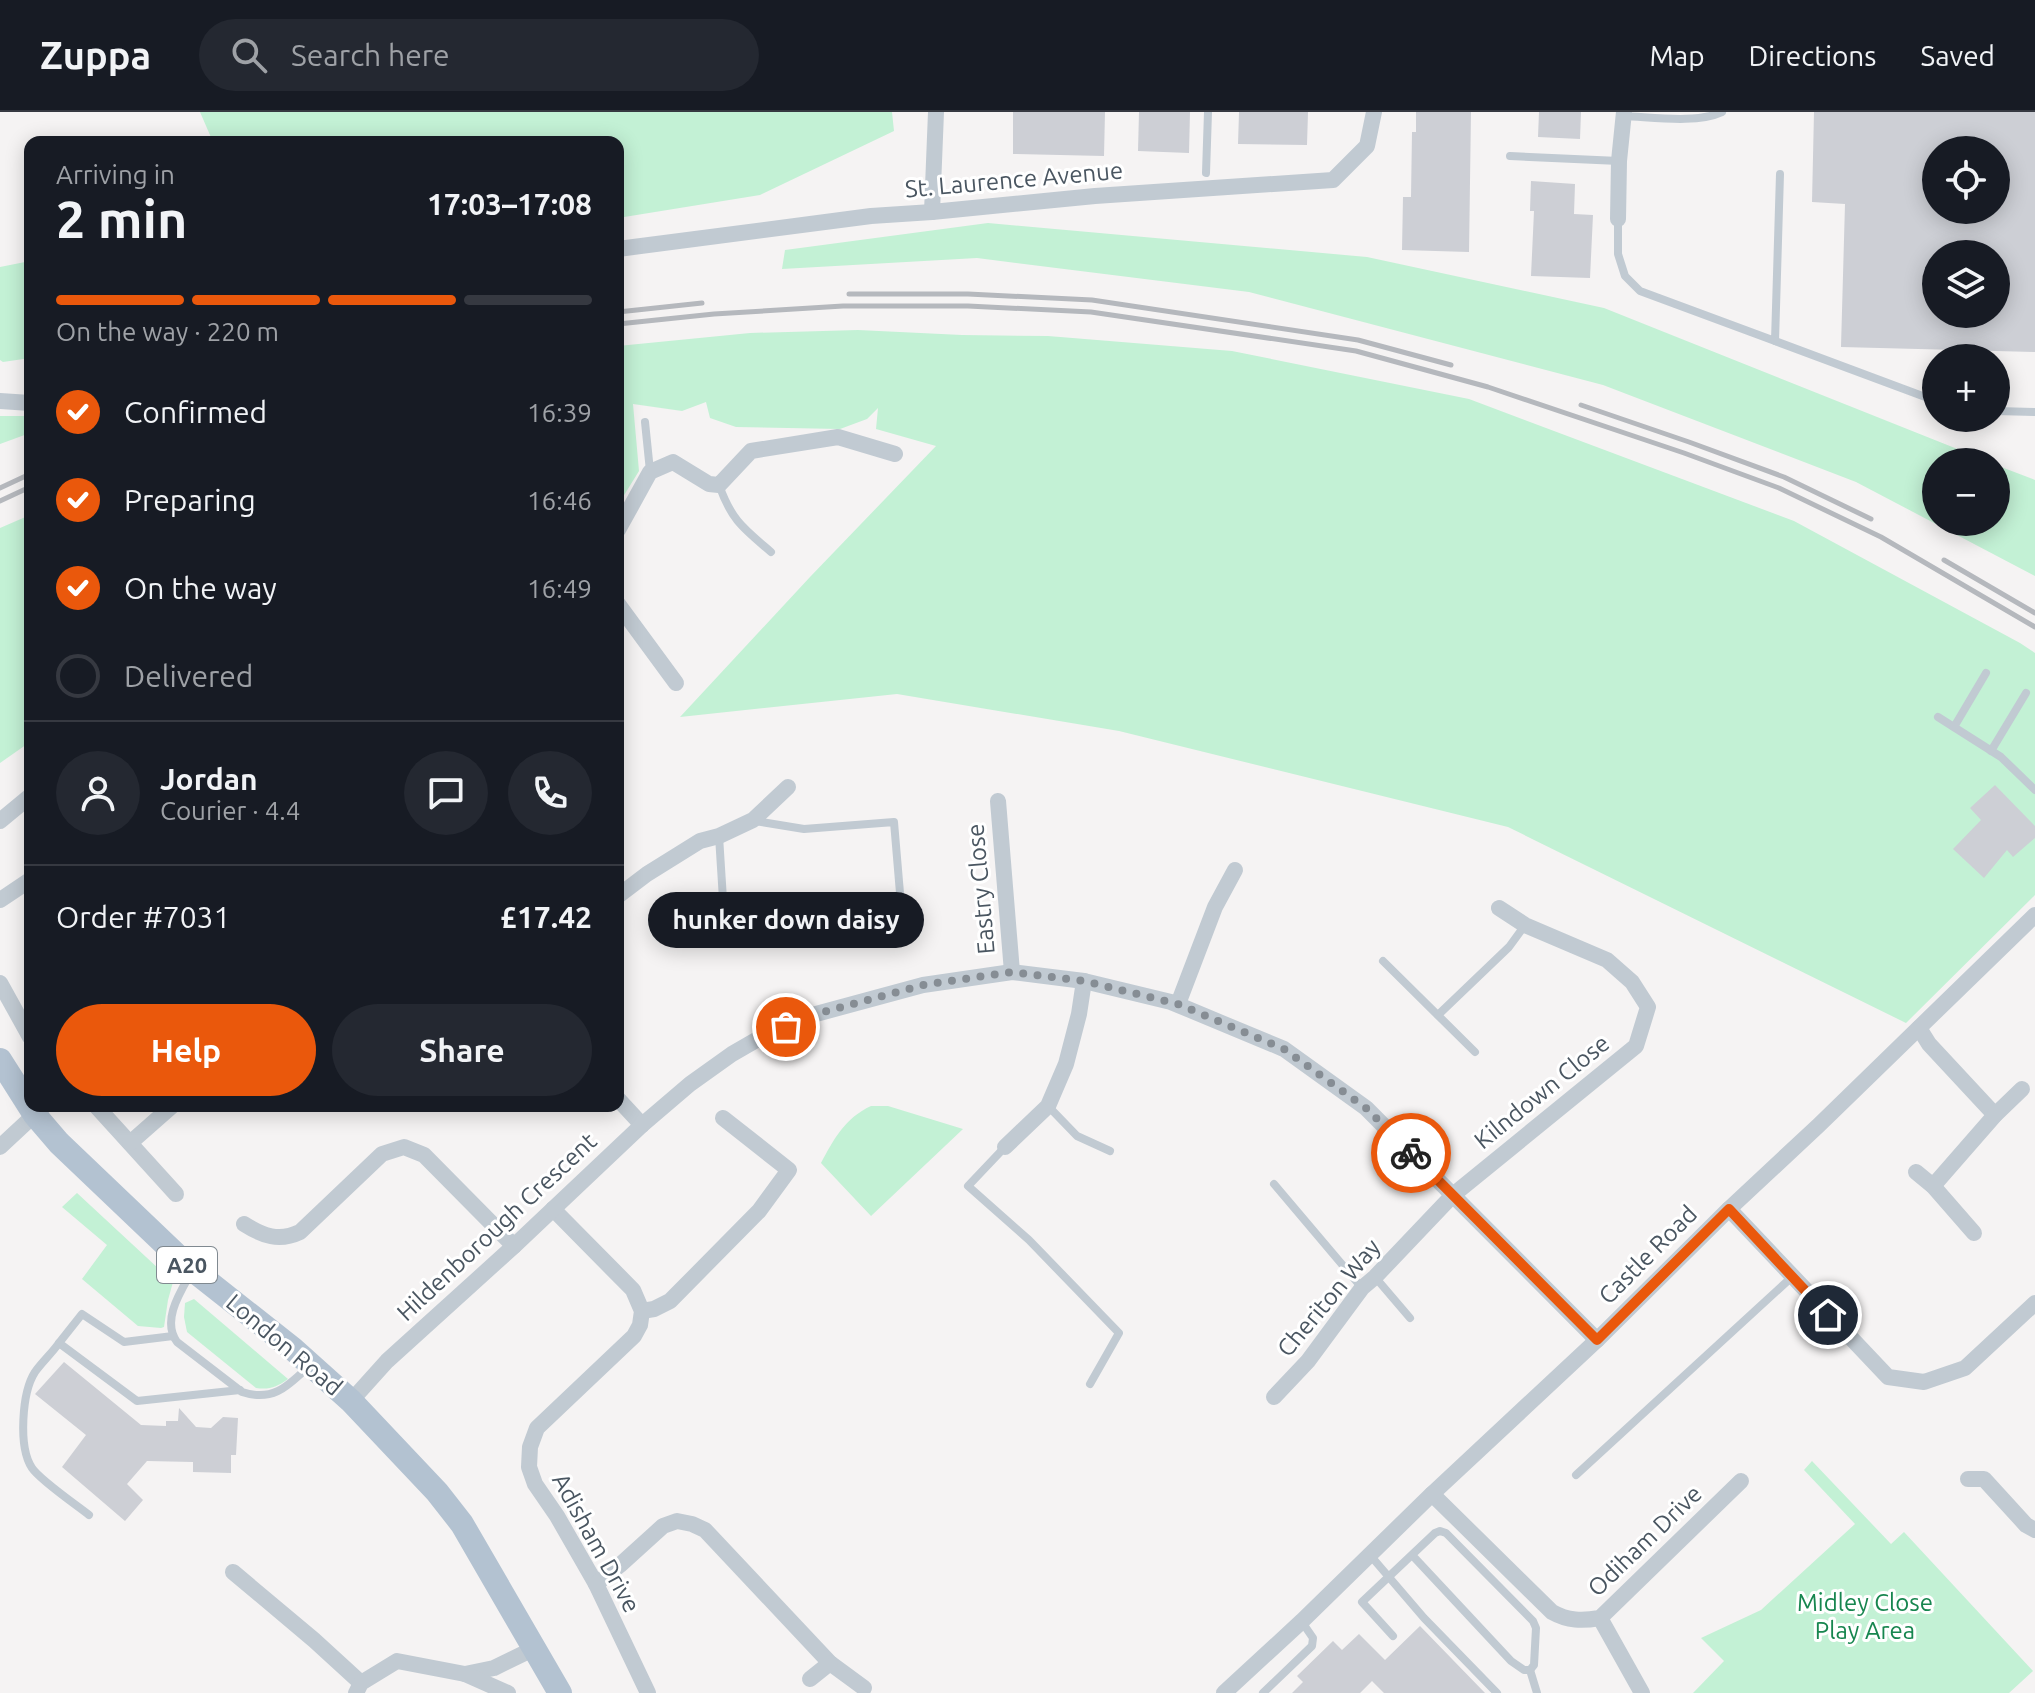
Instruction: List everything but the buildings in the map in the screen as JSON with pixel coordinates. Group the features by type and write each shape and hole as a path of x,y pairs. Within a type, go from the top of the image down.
{"main road":[{"name":"London Road","path":"0,1060 24,1091"},
{"name":"London Road","path":"41,1112 59,1143 193,1270 351,1401 437,1492 462,1524 535,1648"},
{"name":"A20","path":"535,1648 560,1693"}],"street":[{"path":"932,212 936,112"},
{"name":"St. Laurence Avenue","path":"624,248 871,216 1095,196 1333,180 1367,146 1374,112"},
{"path":"1618,219 1624,114"},
{"path":"0,401 24,403"},
{"path":"624,519 650,472 673,462 709,484 719,485 751,451 838,437 895,454"},
{"path":"624,612 676,683"},
{"path":"624,891 700,841 753,820 788,787"},
{"path":"0,821 24,795"},
{"name":"Eastry Close","path":"998,801 1012,972"},
{"path":"1178,1004 1215,907 1235,870"},
{"path":"0,900 24,884"},
{"name":"Kilndown Close","path":"1453,1195 1636,1046 1648,1007 1632,982 1607,960 1525,925 1499,908"},
{"name":"Castle Road","path":"1224,1693 1597,1340 2035,915"},
{"name":"Hildenborough Crescent","path":"351,1401 387,1361 642,1125 690,1084 732,1054 816,1014 923,985 1012,972 1084,981 1178,1004 1284,1049 1366,1108 1597,1340"},
{"path":"1005,1147 1048,1106 1066,1064 1084,981"},
{"path":"0,983 24,1026"},
{"path":"1919,1028 1929,1044 1995,1115"},
{"path":"1933,1186 2022,1089"},
{"path":"624,1106 642,1125"},
{"path":"0,1147 39,1112"},
{"path":"102,1112 176,1194"},
{"path":"130,1143 165,1112"},
{"path":"553,1209 633,1290 642,1311 670,1301 759,1211 789,1170 723,1118"},
{"path":"244,1224 263,1235 291,1237 382,1154 404,1147 424,1155 514,1246"},
{"path":"1916,1172 1933,1186 1974,1233"},
{"name":"Cheriton Way","path":"1274,1397 1308,1361 1369,1283 1453,1195"},
{"path":"1729,1209 1888,1377 1924,1382 1965,1368 2035,1303"},
{"name":"Adisham Drive","path":"642,1311 634,1336 537,1428 530,1447 529,1467 535,1484 596,1584 648,1693"},
{"path":"1968,1479 1984,1479 2026,1525 2035,1530"},
{"name":"Odiham Drive","path":"1432,1494 1552,1612 1575,1620 1587,1620 1600,1618 1741,1481"},
{"path":"596,1584 663,1526 677,1521 692,1524 705,1530 830,1663 864,1688"},
{"path":"233,1572 314,1640 358,1688 397,1661 465,1674 508,1693"},
{"path":"1600,1618 1642,1693"},
{"path":"465,1674 494,1668 535,1648"},
{"path":"810,1679 830,1663"}],"lane":[{"path":"1206,173 1208,112"},
{"path":"1624,114 1686,118 1722,112"},
{"path":"1510,156 1619,161"},
{"path":"1775,341 1780,174"},
{"path":"1618,219 1618,254 1625,276 1640,291 1922,396"},
{"path":"2010,411 2035,412"},
{"path":"645,422 650,472"},
{"path":"719,485 739,525 771,552"},
{"path":"1954,727 1986,673"},
{"path":"1991,751 2026,693"},
{"path":"1938,717 2001,757 2035,790"},
{"path":"2027,782 2035,774"},
{"path":"753,820 804,829 894,822 901,905"},
{"path":"719,836 725,931"},
{"path":"1438,1015 1509,947 1525,925"},
{"path":"1383,961 1475,1052"},
{"path":"1048,1106 1077,1136 1110,1151"},
{"path":"1005,1147 968,1186 1029,1240 1119,1333 1090,1384"},
{"path":"1274,1184 1369,1283 1410,1318"},
{"path":"193,1270 175,1304 171,1319 171,1334 177,1342 250,1395 262,1396 284,1389 310,1365"},
{"path":"1576,1475 1794,1276"},
{"path":"89,1515 33,1470 27,1458 24,1429 28,1388 34,1373 82,1314 124,1342 173,1336"},
{"path":"59,1343 137,1401 240,1390"},
{"path":"1393,1636 1362,1602 1440,1531 1446,1533 1533,1621 1536,1651 1530,1670"},
{"path":"1369,1555 1424,1618 1497,1693"},
{"path":"1412,1555 1511,1661 1524,1670 1530,1670"},
{"path":"1263,1693 1312,1646 1313,1638 1302,1621"},
{"path":"1530,1670 1537,1693"}],"green space":[{"path":"200,112 892,112 894,131 760,195 624,217 624,136 210,136"},
{"path":"988,223 1367,257 1604,308 1955,448 1922,448 1922,517 1856,482 1603,385 1249,292 977,258 782,269 785,250"},
{"path":"24,262 24,359 3,362 0,360 0,267"},
{"path":"858,330 1048,336 1232,351 1469,399 1794,521 2035,653 2035,895 1906,1023 1508,827 1119,731 897,694 680,717 936,446 876,429 878,408 867,419 840,429 736,427 710,418 706,402 682,411 633,404 639,471 624,495 624,345 750,333"},
{"path":"0,416 24,416 24,435 0,444"},
{"path":"2010,470 2035,480 2035,576 1959,536 2010,536"},
{"path":"24,518 24,746 0,763 0,528"},
{"path":"871,1106 888,1106 963,1129 871,1216 821,1163 847,1123"},
{"path":"77,1193 173,1282 164,1327 138,1326 82,1279 107,1245 62,1207"},
{"path":"194,1299 288,1379 273,1387 256,1388 187,1332 185,1303"},
{"name":"Midley Close Play Area","path":"1812,1461 1891,1544 1904,1532 2033,1671 2009,1693 1693,1693 1724,1661 1701,1638 1761,1610 1855,1524 1804,1470"}],"railway":[{"path":"849,294 968,294 1092,300 1358,340 1451,365"},
{"path":"624,311 702,303"},
{"path":"624,323 843,306 968,306 1091,312 1356,351 1488,387 1779,488 1881,537 2035,627"},
{"path":"1581,405 1784,477 1871,519"},
{"path":"0,488 24,477"},
{"path":"0,501 24,490"},
{"path":"1944,560 2035,613"}],"way so far":[{"path":"786,1027 816,1014 923,985 1012,972 1084,981 1178,1004 1284,1049 1366,1108 1411,1153"}],"place":[{"name":"hunker down daisy","path":"786,1027"}],"route":[{"path":"1411,1153 1597,1340 1729,1209 1828,1315"}]}
